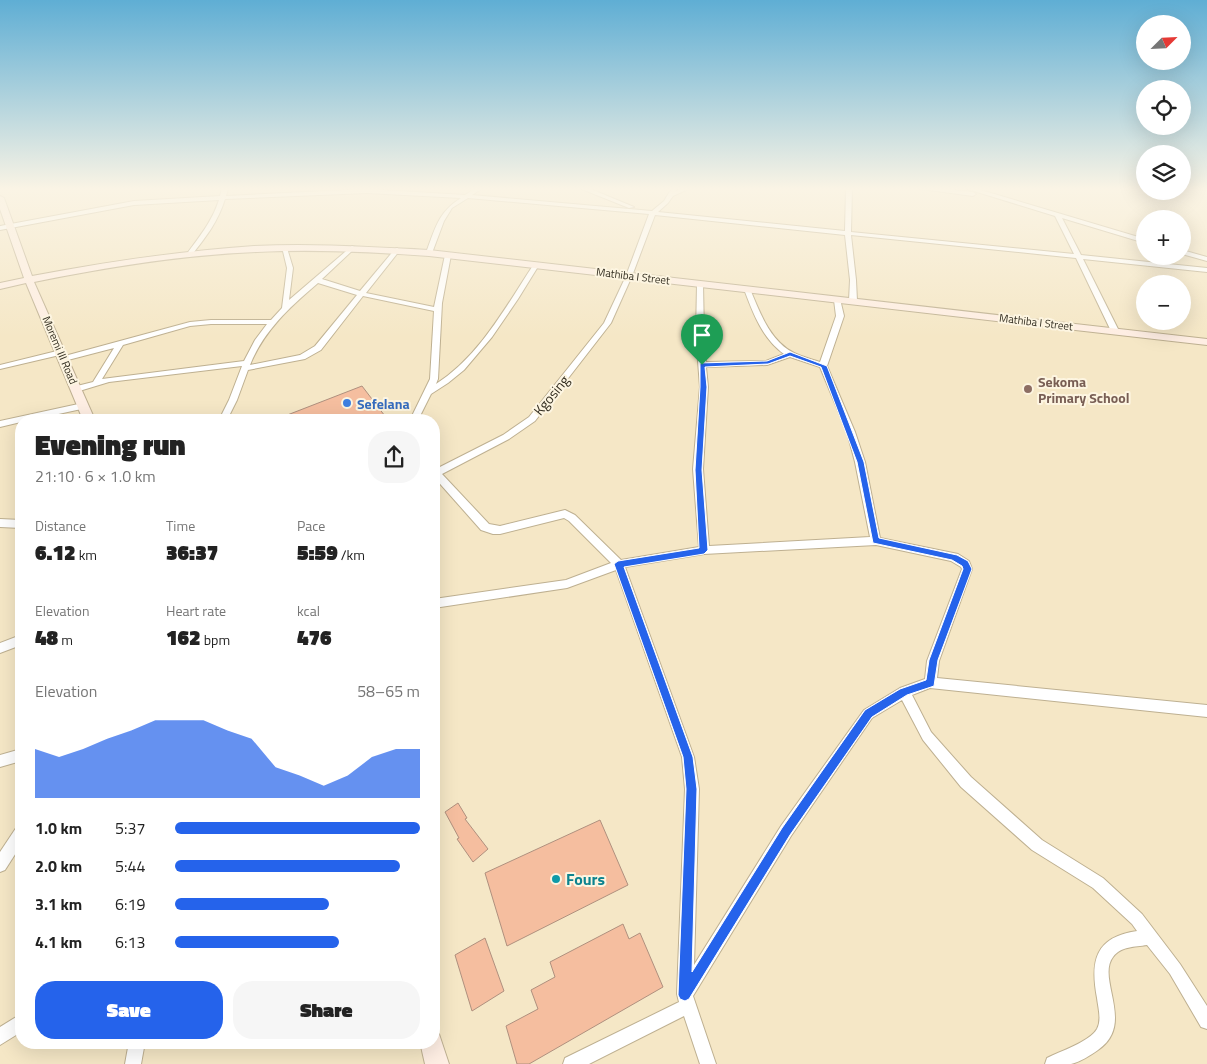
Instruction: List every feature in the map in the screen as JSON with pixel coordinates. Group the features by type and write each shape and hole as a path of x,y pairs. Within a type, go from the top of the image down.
{"street":[{"name":"Moremi III Road","path":"14,238 29,280 86,414"},
{"path":"189,254 202,238"},
{"path":"429,252 435,238"},
{"name":"Kgosing","path":"440,470 506,437 532,419 607,323 629,276 644,238"},
{"path":"849,238 853,280 853,302"},
{"path":"902,238 1207,270"},
{"path":"1069,238 1115,331"},
{"path":"284,248 290,268 285,308"},
{"name":"Mathiba I Street","path":"0,286 189,254 284,248 397,250 429,252 1207,342"},
{"path":"225,414 236,394 245,365 272,322 352,248"},
{"path":"76,389 96,383 302,357 318,348 397,250"},
{"path":"417,414 429,392 436,367 438,310 448,255"},
{"path":"1191,255 1207,259"},
{"path":"429,392 447,381 503,321 536,265"},
{"path":"316,280 362,294 438,310"},
{"path":"700,284 704,387 698,470 704,550"},
{"path":"748,289 762,325 779,345 790,354 823,366"},
{"path":"838,300 840,316 823,366 860,462 876,541"},
{"path":"0,367 119,345 190,324 272,322"},
{"path":"96,383 119,345"},
{"path":"702,365 768,362 790,354"},
{"path":"46,414 83,406"},
{"path":"0,424 15,421"},
{"path":"440,478 485,527 500,530 565,514 572,518 618,564 688,757 692,789 687,1000 708,1064"},
{"path":"0,523 15,524"},
{"path":"440,603 566,584 618,564 704,550 876,541 954,557 965,564 967,569 933,660 930,682"},
{"path":"0,648 15,642"},
{"path":"571,1064 687,1000 786,832 868,714 904,692 930,682 1207,711"},
{"path":"904,692 927,736 966,782 1037,845 1098,883 1137,919 1175,969 1207,1020"},
{"path":"0,761 15,757"},
{"path":"0,865 15,842"},
{"path":"1053,1064 1101,1037 1107,1026 1101,964 1105,953 1117,943 1151,937"},
{"path":"0,1037 15,1026"},
{"path":"133,1064 136,1049"},
{"path":"433,1049 437,1064"}],"building":[{"name":"Sefelana","path":"362,386 383,414 290,414"},
{"path":"458,803 467,818 465,819 488,849 473,862 457,839 459,838 445,812"},
{"name":"Fours","path":"600,820 628,885 507,946 485,873"},
{"path":"623,924 629,939 640,933 663,987 529,1064 517,1064 506,1026 538,1009 531,990 555,977 550,962"},
{"path":"485,938 504,991 472,1011 455,955"}],"place":[{"name":"Sekoma Primary School","path":"1028,389"},
{"name":"Sefelana","path":"347,403"},
{"name":"Fours","path":"556,879"}],"route":[{"path":"790,354 823,366 851,432 860,462 876,541 954,557 965,564 967,569 933,660 930,682 904,692 868,714 786,832 685,995 692,789 688,757 618,564 704,550 698,470 704,387 702,365 768,362 784,358 790,354"}]}
